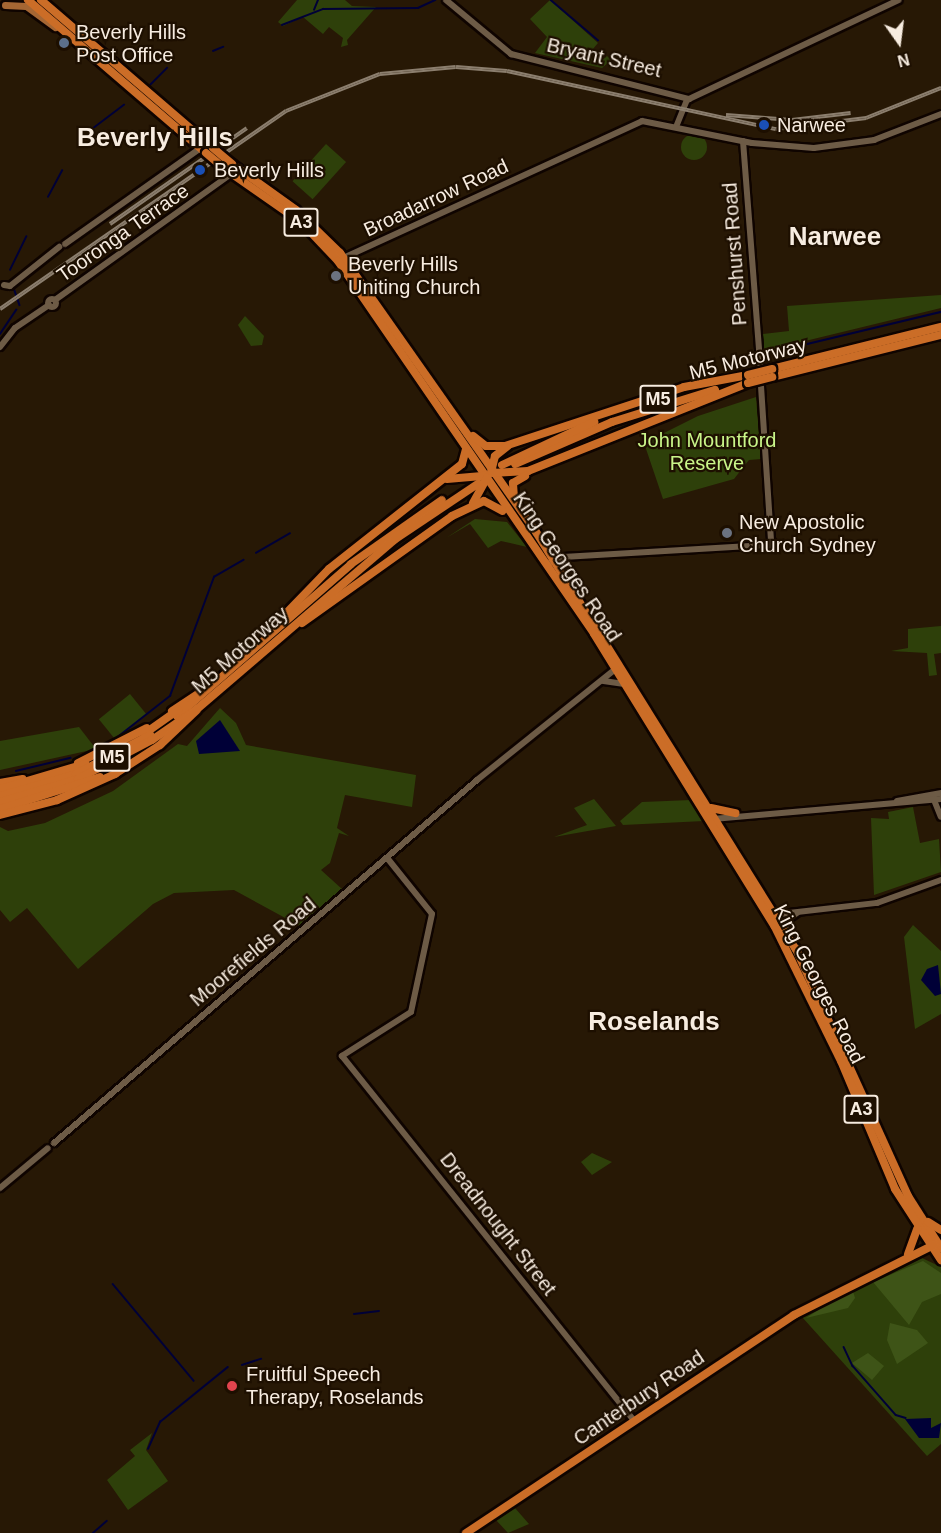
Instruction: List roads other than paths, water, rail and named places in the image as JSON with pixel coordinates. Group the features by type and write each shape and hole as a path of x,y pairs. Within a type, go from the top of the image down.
{"highway":[{"name":"King Georges Road","path":"28,0 207,148"},
{"name":"King Georges Road","path":"42,1 231,169 305,217 341,259 444,402 487,476 539,552 551,562"},
{"name":"King Georges Road","path":"341,259 478,466 487,476 501,484 515,501 551,562 710,807 714,821"},
{"name":"M5 Motorway","path":"772,373 941,327"},
{"name":"M5 Motorway","path":"503,467 629,415 748,379 941,334"},
{"path":"515,501 513,483 570,455 748,379"},
{"name":"M5","path":"512,444 684,387 748,379"},
{"path":"444,402 487,476"},
{"path":"453,415 481,443 512,444"},
{"path":"470,506 495,456 512,444"},
{"path":"265,638 329,568 462,465 466,449"},
{"path":"438,483 464,475 517,474 570,455"},
{"name":"M5 Motorway","path":"0,796 108,759 170,722 366,552 487,476"},
{"name":"M5 Motorway","path":"0,802 104,768 197,709 374,556 487,476"},
{"path":"279,639 411,541 470,506 496,503 539,552"},
{"name":"King Georges Road","path":"619,666 626,685 772,915 917,1227 936,1243"},
{"path":"0,783 96,755 208,687"},
{"path":"0,789 57,775 118,749 208,687"},
{"path":"0,809 111,771 197,709"},
{"path":"0,815 57,800 115,774 160,746 197,709"},
{"path":"710,807 739,813"},
{"name":"King Georges Road","path":"772,915 785,931 915,1207 936,1243 941,1261"},
{"path":"915,1207 941,1230"},
{"path":"917,1227 917,1239 911,1255 941,1261"},
{"name":"Canterbury Road","path":"466,1533 832,1294 936,1243"}],"main road":[{"path":"2,6 12,0"},
{"path":"2,6 26,6 69,34"}],"street":[{"name":"Bryant Street","path":"446,0 511,54 689,99"},
{"path":"899,0 689,99 676,127 743,141 839,146 895,134 941,114"},
{"name":"Broadarrow Road","path":"341,259 635,123 676,127"},
{"name":"Penshurst Road","path":"743,141 760,364"},
{"path":"2,287 6,279 12,281 207,148"},
{"name":"Tooronga Terrace","path":"0,347 15,328 49,305 55,306 55,300 231,169"},
{"path":"551,562 769,542 761,386"},
{"name":"Moorefields Road","path":"0,1188 388,859 475,782 619,666"},
{"path":"600,682 615,679 626,685"},
{"path":"941,793 938,800 941,818"},
{"path":"714,821 739,813 867,808 938,800"},
{"name":"Dreadnought Street","path":"388,859 432,914 411,1012 342,1056 630,1424"},
{"path":"772,915 877,903 941,880"},
{"path":"785,931 787,920 800,912"}],"waterway":[{"path":"314,10 318,0"},
{"path":"282,25 323,9 418,8 435,0"},
{"path":"551,0 598,40"},
{"path":"213,51 223,47"},
{"path":"150,85 167,68"},
{"path":"92,129 124,105"},
{"path":"48,197 62,171"},
{"path":"10,270 26,237"},
{"path":"14,288 20,305"},
{"path":"0,334 16,310"},
{"path":"774,352 941,312"},
{"path":"256,553 290,533"},
{"path":"115,739 170,696 214,577 244,560"},
{"path":"16,771 70,758"},
{"path":"113,1284 194,1381"},
{"path":"354,1314 379,1311"},
{"path":"844,1347 853,1366 896,1415 906,1418"},
{"path":"242,1365 261,1359"},
{"path":"148,1449 160,1422 228,1367"},
{"path":"93,1533 107,1521"}],"railway":[{"path":"0,309 286,111 380,74 456,67 507,71 776,129 866,118 941,88"},
{"path":"726,115 792,120 851,113"},
{"path":"110,224 247,128"}],"place":[{"name":"Beverly Hills Post Office","path":"64,43"},
{"name":"Narwee","path":"764,125"},
{"name":"Beverly Hills","path":"200,170"},
{"name":"Beverly Hills Uniting Church","path":"336,276"},
{"name":"New Apostolic Church Sydney","path":"727,533"},
{"name":"Fruitful Speech Therapy, Roselands","path":"232,1386"}],"district":[{"name":"Beverly Hills","path":"155,138"},
{"name":"Narwee","path":"835,237"},
{"name":"Roselands","path":"654,1022"}],"park label":[{"name":"John Mountford Reserve","path":"707,452"}]}
